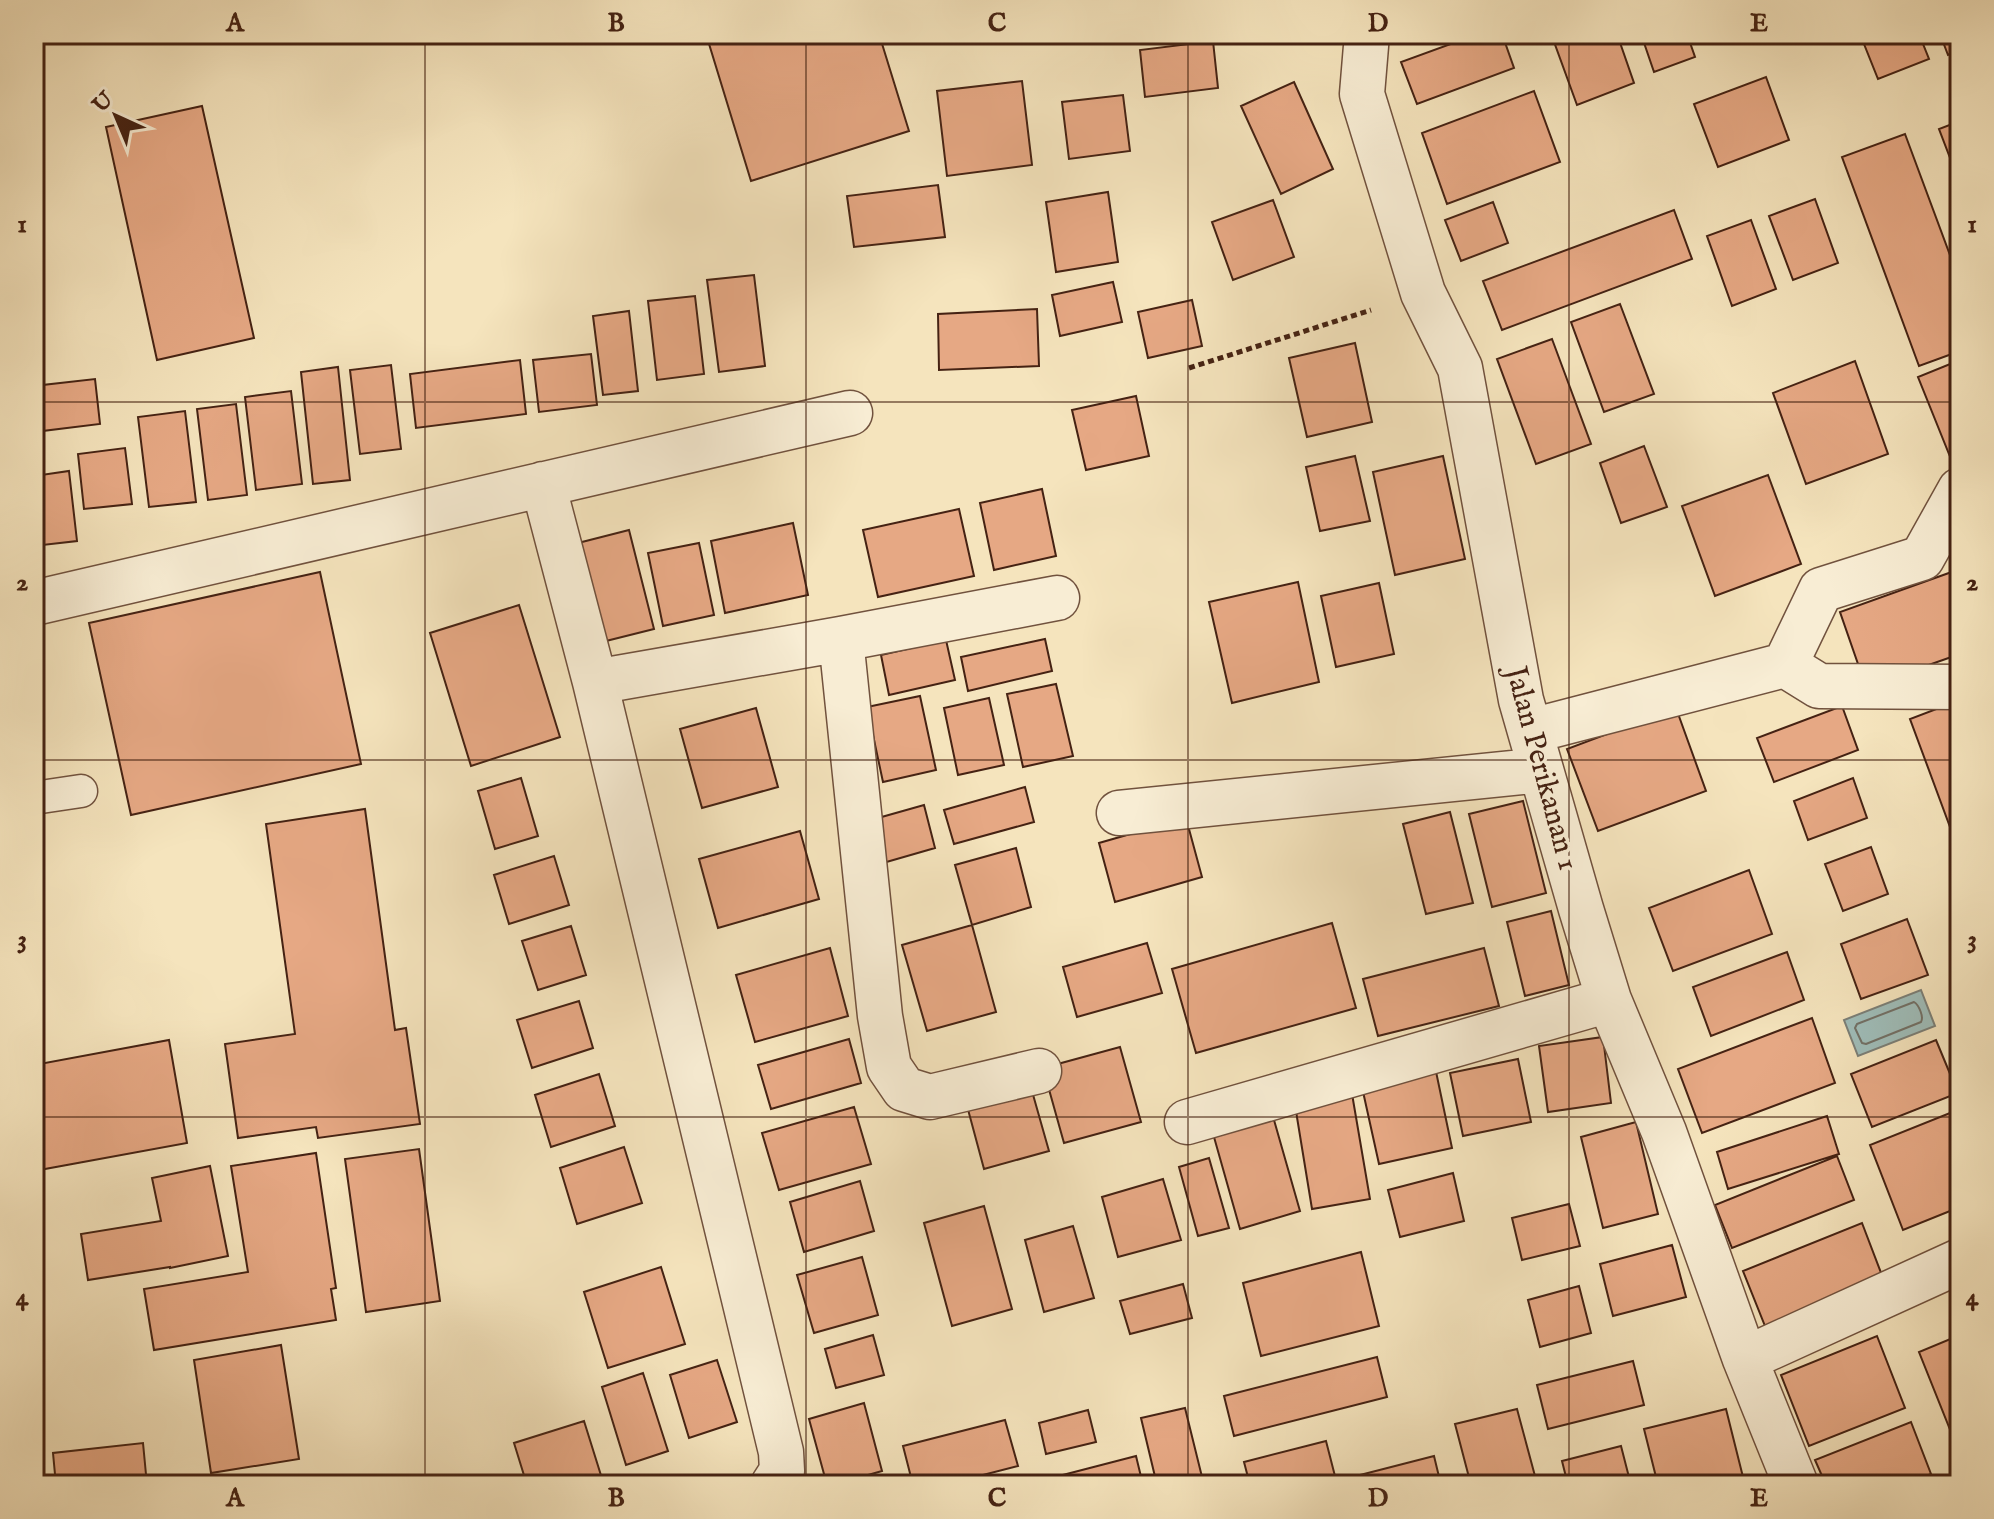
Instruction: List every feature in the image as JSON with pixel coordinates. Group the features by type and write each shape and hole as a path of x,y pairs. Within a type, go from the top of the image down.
{"street":[{"name":"Jalan Perikanan 1","path":"1367,34 1362,94 1423,293 1460,368 1521,700 1609,1000 1664,1132 1745,1359 1796,1485"},
{"path":"34,603 850,413"},
{"path":"543,484 595,682 781,1452 782,1471 773,1485"},
{"path":"1119,813 1536,750 1785,665 1821,590 1922,558 1960,490"},
{"path":"595,682 1057,598"},
{"path":"841,639 880,1016 889,1067 904,1089 930,1097 1039,1071"},
{"path":"1785,665 1819,686 1960,687"},
{"path":"1187,1122 1609,1000"},
{"path":"1745,1359 1960,1261"}],"lane":[{"path":"34,798 81,791"}],"path":[{"path":"1189,368 1423,293"}],"water":[{"path":"1921,990 1935,1026 1858,1056 1844,1020"}],"building":[{"path":"706,34 879,34 909,131 751,181"},
{"path":"1478,34 1502,34 1514,68 1417,104 1401,62"},
{"path":"1565,34 1617,34 1634,83 1577,105 1553,39"},
{"path":"1641,34 1687,34 1695,57 1654,72"},
{"path":"1860,34 1919,34 1929,59 1878,79"},
{"path":"1940,34 1960,34 1960,50 1948,55"},
{"path":"1213,41 1218,88 1145,97 1140,50"},
{"path":"1766,77 1789,140 1718,167 1694,104"},
{"path":"1022,81 1032,165 947,176 937,91"},
{"path":"1294,82 1333,169 1281,194 1241,106"},
{"path":"1534,91 1560,162 1447,204 1422,133"},
{"path":"1123,95 1130,151 1069,159 1062,102"},
{"path":"202,106 254,338 157,360 106,127"},
{"path":"1960,121 1960,184 1939,129"},
{"path":"1905,134 1960,282 1960,351 1919,366 1842,157"},
{"path":"938,185 945,237 854,247 847,196"},
{"path":"1108,192 1118,262 1056,272 1046,202"},
{"path":"1815,199 1838,263 1793,280 1769,216"},
{"path":"1273,200 1294,257 1233,280 1212,222"},
{"path":"1493,202 1508,243 1461,261 1445,220"},
{"path":"1674,210 1692,259 1502,330 1483,281"},
{"path":"1751,220 1776,289 1732,306 1707,236"},
{"path":"754,275 765,366 719,372 707,280"},
{"path":"1113,282 1122,322 1060,336 1052,295"},
{"path":"695,296 704,374 657,380 648,301"},
{"path":"1192,300 1202,346 1148,358 1138,312"},
{"path":"1620,304 1654,394 1604,412 1571,322"},
{"path":"1037,309 1039,366 939,370 938,314"},
{"path":"629,311 638,391 603,395 593,316"},
{"path":"1552,339 1591,444 1536,464 1497,359"},
{"path":"1355,343 1372,422 1307,437 1289,358"},
{"path":"591,354 597,405 539,412 533,360"},
{"path":"520,360 526,414 416,428 410,374"},
{"path":"1960,360 1960,461 1953,464 1918,377"},
{"path":"1855,361 1888,454 1806,484 1773,393"},
{"path":"391,365 401,449 360,454 350,370"},
{"path":"338,367 350,480 313,484 301,372"},
{"path":"95,379 100,424 34,432 34,386"},
{"path":"291,391 302,484 256,490 245,397"},
{"path":"1136,396 1149,456 1086,470 1072,410"},
{"path":"236,404 247,495 208,500 197,409"},
{"path":"185,411 196,502 149,507 138,417"},
{"path":"1644,446 1667,507 1621,523 1600,463"},
{"path":"125,448 132,504 84,509 78,454"},
{"path":"1355,456 1370,521 1320,531 1306,467"},
{"path":"1443,456 1465,559 1395,575 1373,472"},
{"path":"69,471 77,541 34,546 34,476"},
{"path":"1768,475 1801,564 1715,596 1682,506"},
{"path":"1042,489 1056,556 994,570 980,503"},
{"path":"959,509 974,576 878,597 863,530"},
{"path":"793,523 808,595 725,613 711,541"},
{"path":"629,530 654,629 602,642 578,543"},
{"path":"699,543 714,615 663,626 648,553"},
{"path":"1960,569 1960,654 1866,687 1840,612"},
{"path":"320,572 361,764 131,815 89,623"},
{"path":"1298,582 1319,682 1232,703 1209,602"},
{"path":"1379,583 1394,654 1336,667 1321,596"},
{"path":"519,605 560,737 471,766 430,633"},
{"path":"1045,639 1052,671 968,691 961,657"},
{"path":"946,640 955,680 889,695 881,655"},
{"path":"1056,684 1073,756 1023,767 1007,694"},
{"path":"920,696 936,770 883,782 867,707"},
{"path":"989,698 1004,765 958,775 944,708"},
{"path":"1960,700 1960,854 1910,719"},
{"path":"1842,706 1858,750 1774,782 1757,738"},
{"path":"756,708 778,787 702,808 680,729"},
{"path":"1676,708 1706,791 1598,831 1567,749"},
{"path":"521,778 538,836 495,849 478,791"},
{"path":"1853,778 1867,818 1808,840 1794,801"},
{"path":"1025,787 1034,822 954,844 944,810"},
{"path":"1523,801 1546,893 1492,907 1469,814"},
{"path":"924,805 935,848 883,863 871,820"},
{"path":"365,809 395,1030 406,1028 420,1124 318,1138 316,1127 238,1138 225,1044 295,1034 266,824"},
{"path":"1450,812 1473,903 1426,914 1403,824"},
{"path":"1186,818 1202,877 1115,902 1099,843"},
{"path":"800,831 819,899 718,928 699,859"},
{"path":"1871,847 1888,894 1843,911 1825,864"},
{"path":"1016,848 1031,907 972,925 955,865"},
{"path":"554,856 569,905 509,924 494,875"},
{"path":"1749,870 1772,934 1673,971 1649,908"},
{"path":"1551,911 1569,985 1525,996 1507,922"},
{"path":"1907,919 1928,975 1861,999 1841,944"},
{"path":"1332,923 1356,1008 1196,1053 1172,969"},
{"path":"972,925 996,1012 927,1031 902,945"},
{"path":"571,926 586,975 538,990 522,941"},
{"path":"1147,943 1162,993 1077,1017 1063,967"},
{"path":"830,948 848,1016 755,1042 736,975"},
{"path":"1484,948 1499,1006 1378,1036 1363,979"},
{"path":"1787,952 1804,1000 1711,1036 1693,987"},
{"path":"579,1001 593,1048 532,1068 517,1020"},
{"path":"1812,1018 1835,1083 1702,1133 1678,1069"},
{"path":"1603,1037 1611,1103 1548,1112 1539,1046"},
{"path":"849,1039 861,1083 771,1109 758,1065"},
{"path":"169,1040 187,1143 34,1171 34,1065"},
{"path":"1936,1040 1958,1093 1872,1127 1851,1074"},
{"path":"1120,1047 1141,1122 1064,1143 1043,1068"},
{"path":"1518,1059 1531,1122 1463,1136 1450,1073"},
{"path":"1434,1062 1452,1148 1379,1164 1360,1078"},
{"path":"599,1074 615,1126 551,1147 535,1095"},
{"path":"1030,1084 1049,1151 984,1169 966,1102"},
{"path":"1351,1088 1370,1199 1312,1209 1294,1099"},
{"path":"854,1107 871,1164 779,1190 762,1133"},
{"path":"1960,1109 1960,1207 1903,1230 1870,1145"},
{"path":"1272,1113 1300,1211 1240,1229 1212,1130"},
{"path":"1827,1116 1839,1154 1728,1189 1717,1152"},
{"path":"1636,1122 1658,1214 1603,1228 1581,1137"},
{"path":"624,1147 642,1203 577,1224 560,1168"},
{"path":"419,1149 440,1301 366,1312 345,1159"},
{"path":"316,1153 336,1288 331,1289 336,1320 154,1350 144,1289 248,1272 231,1166"},
{"path":"1837,1156 1854,1200 1732,1248 1715,1205"},
{"path":"1209,1158 1229,1228 1198,1236 1179,1167"},
{"path":"210,1166 228,1256 88,1280 81,1234 161,1221 152,1178"},
{"path":"1453,1173 1464,1221 1400,1237 1388,1190"},
{"path":"1163,1179 1181,1240 1118,1257 1102,1197"},
{"path":"860,1181 874,1231 804,1252 790,1202"},
{"path":"1569,1204 1580,1246 1522,1260 1512,1218"},
{"path":"984,1206 1012,1309 952,1326 924,1223"},
{"path":"1862,1223 1883,1278 1765,1326 1743,1271"},
{"path":"1073,1226 1094,1298 1044,1312 1025,1240"},
{"path":"1672,1245 1686,1297 1613,1316 1600,1264"},
{"path":"1361,1252 1379,1326 1261,1356 1243,1283"},
{"path":"862,1257 878,1315 814,1333 797,1275"},
{"path":"661,1267 685,1344 608,1368 584,1292"},
{"path":"1183,1284 1192,1318 1130,1334 1120,1301"},
{"path":"1579,1286 1591,1333 1540,1347 1528,1300"},
{"path":"873,1335 884,1375 836,1388 825,1349"},
{"path":"1960,1335 1960,1429 1951,1432 1919,1352"},
{"path":"1877,1336 1905,1408 1809,1446 1781,1375"},
{"path":"281,1345 299,1459 211,1473 194,1360"},
{"path":"1377,1357 1387,1397 1234,1436 1224,1396"},
{"path":"717,1360 737,1422 689,1438 670,1375"},
{"path":"1633,1361 1644,1405 1548,1429 1537,1385"},
{"path":"643,1373 668,1451 626,1465 602,1387"},
{"path":"864,1403 882,1471 827,1485 809,1419"},
{"path":"1185,1408 1204,1485 1157,1485 1141,1418"},
{"path":"1517,1409 1535,1476 1500,1485 1471,1485 1455,1424"},
{"path":"1726,1409 1745,1485 1658,1485 1644,1429"},
{"path":"1088,1410 1096,1442 1046,1454 1039,1423"},
{"path":"1005,1420 1018,1466 944,1485 913,1485 903,1446"},
{"path":"584,1421 604,1485 527,1485 514,1443"},
{"path":"1911,1422 1931,1474 1904,1485 1826,1485 1815,1460"},
{"path":"1326,1441 1336,1480 1317,1485 1250,1485 1244,1462"},
{"path":"143,1443 147,1485 56,1485 53,1453"},
{"path":"1621,1446 1631,1485 1568,1485 1562,1461"},
{"path":"1136,1456 1143,1485 1057,1485 1055,1477"},
{"path":"1434,1456 1441,1485 1362,1485 1360,1475"}]}
